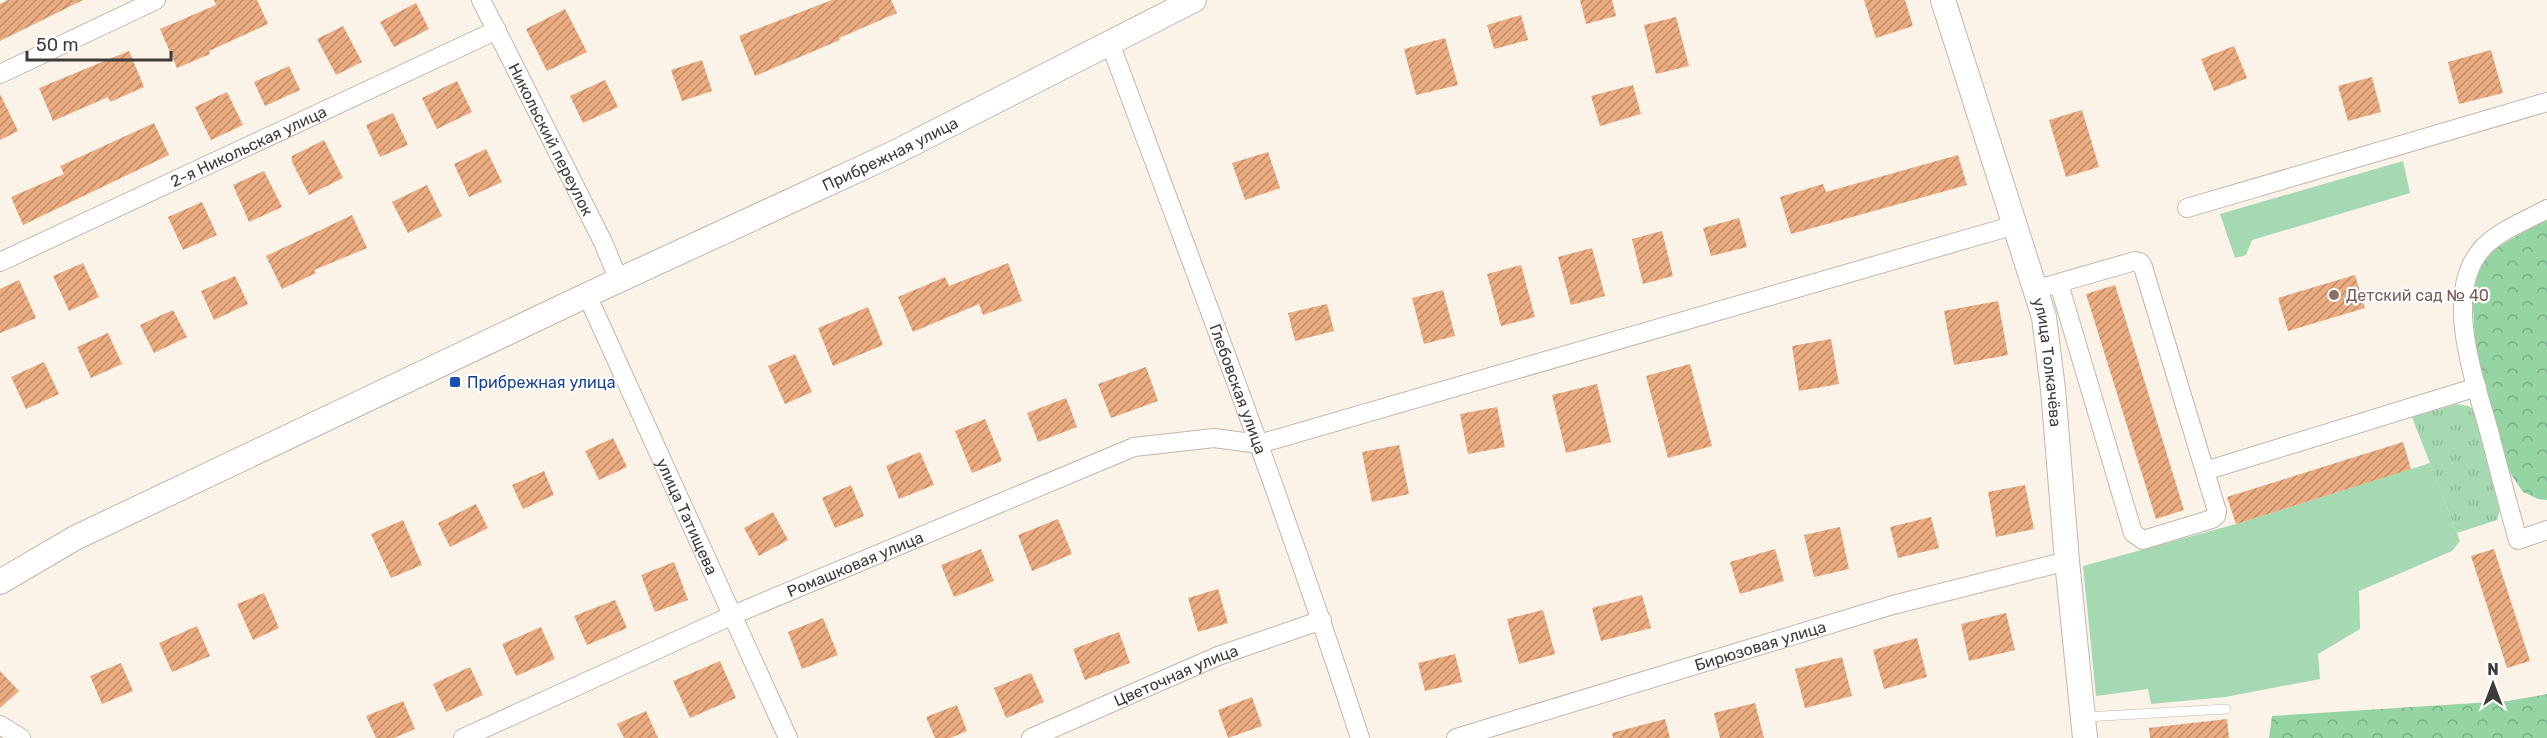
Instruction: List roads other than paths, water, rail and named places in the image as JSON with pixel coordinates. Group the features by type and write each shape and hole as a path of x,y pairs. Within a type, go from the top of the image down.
{"street":[{"path":"0,74 156,0"},
{"name":"Никольский переулок","path":"481,0 603,242 619,280"},
{"name":"Прибрежная улица","path":"0,582 75,538 587,295 892,154 1194,0"},
{"name":"улица Толкачёва","path":"1943,0 2044,317 2084,728"},
{"name":"2-я Никольская улица","path":"0,262 497,30"},
{"name":"Глебовская улица","path":"1110,43 1259,444 1322,620 1360,738"},
{"path":"2187,208 2547,102"},
{"path":"2547,209 2490,241 2472,263 2466,280 2463,311 2467,344 2477,387 2518,540 2547,530"},
{"path":"1259,444 2014,225"},
{"path":"2034,290 2134,261 2139,262 2143,267 2205,471 2217,511 2216,516 2143,540 2133,533 2059,284"},
{"name":"улица Татищева","path":"587,295 788,738"},
{"path":"2205,471 2477,387"},
{"name":"Ромашковая улица","path":"463,738 734,615 1134,447 1214,438 1259,444"},
{"name":"Бирюзовая улица","path":"1456,738 1893,605 2067,561"},
{"name":"Цветочная улица","path":"1031,738 1218,656 1322,620"},
{"path":"0,725 21,738"}],"lane":[{"path":"2084,728 2226,709"}],"place":[{"name":"Детский сад № 40","path":"2334,295"},
{"name":"Прибрежная улица","path":"455,382"}]}
